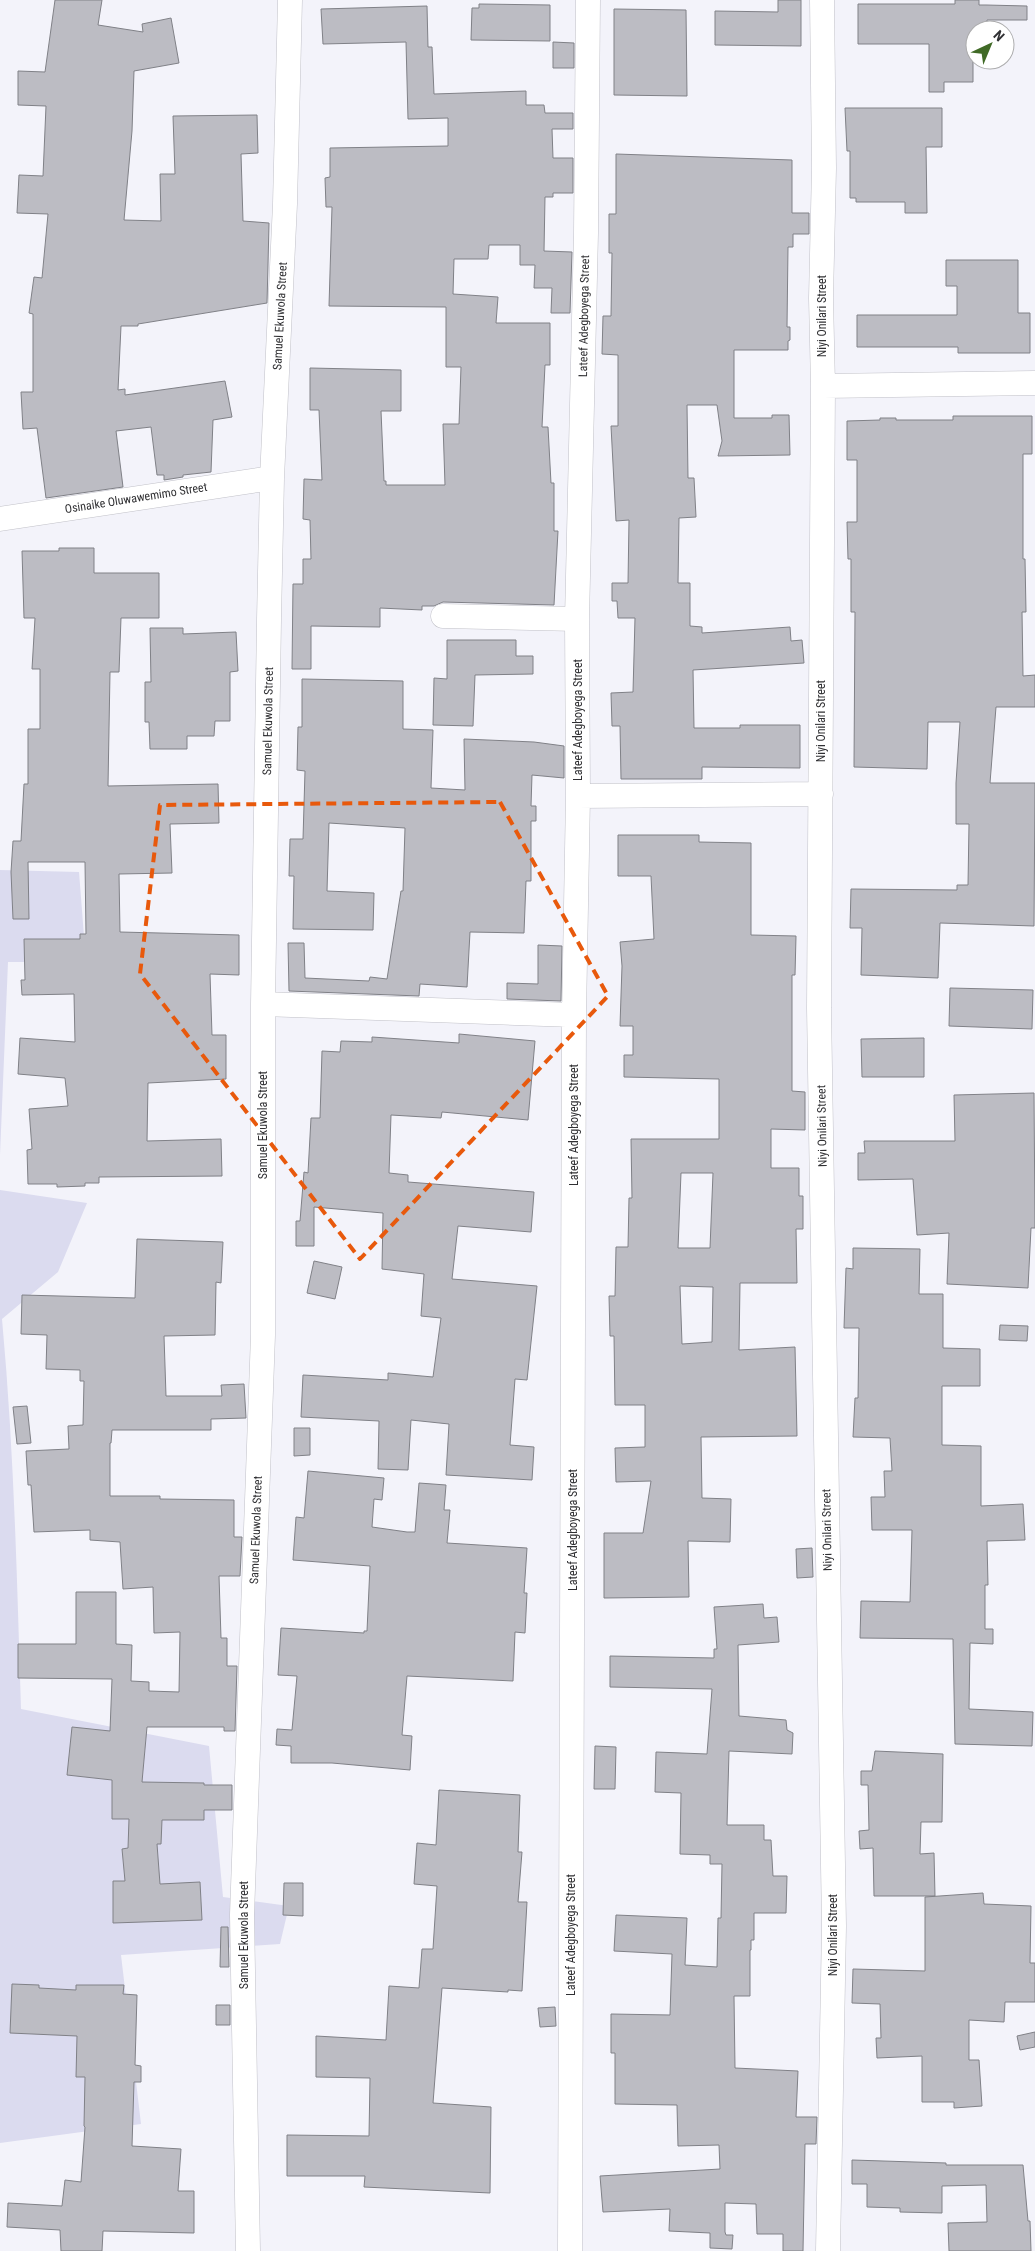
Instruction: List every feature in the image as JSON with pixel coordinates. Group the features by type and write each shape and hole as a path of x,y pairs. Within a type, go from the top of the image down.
{"street":[{"name":"Samuel Ekuwola Street","path":"248,2251 242,1915 263,1335 263,1004 272,478 285,204 290,0"},
{"name":"Lateef Adegboyega Street","path":"570,2251 574,1015 578,796 577,619 586,242 588,0"},
{"name":"Niyi Onilari Street","path":"822,0 824,168 819,1008 834,1926 828,2251"},
{"path":"823,386 1035,383"},
{"name":"Osinaike Oluwawemimo Street","path":"0,519 272,478"},
{"path":"443,616 577,619"},
{"path":"578,796 820,794"},
{"path":"263,1004 574,1015"}],"highlighted area":[{"path":"500,802 608,996 360,1259 140,974 160,805"}],"shaded area":[{"path":"0,870 79,872 86,962 8,962 0,1155"},
{"path":"0,1190 87,1203 58,1272 2,1319 12,1465 21,1709 209,1746 223,1897 289,1906 280,1944 121,1955 141,2124 0,2143"}],"building":[{"path":"55,0 102,0 98,25 143,32 142,24 171,18 179,63 134,71 132,131 124,220 161,221 160,174 175,174 173,116 257,115 258,153 241,154 243,221 269,223 267,303 138,324 138,326 121,326 118,390 125,389 125,395 225,381 232,417 213,420 211,472 183,475 183,477 164,480 164,475 157,475 151,427 116,431 123,487 46,498 37,428 23,429 21,392 33,392 33,314 29,313 34,277 42,278 48,214 17,213 19,175 43,176 46,106 18,105 18,71 45,72"},
{"path":"778,0 801,0 801,46 715,45 715,11 778,12"},
{"path":"955,0 979,0 979,5 1027,6 1027,20 965,20 965,70 973,70 973,82 944,82 944,92 929,92 929,44 858,44 858,4 955,4"},
{"path":"479,4 550,5 550,41 471,40 472,8 479,8"},
{"path":"427,6 428,47 432,47 434,94 526,91 526,105 544,105 545,113 573,113 573,129 552,129 553,158 573,158 573,193 553,193 553,197 545,197 544,251 572,252 570,313 551,313 552,288 534,288 535,265 520,265 520,245 489,245 488,259 454,259 453,294 498,297 496,323 550,323 550,365 545,365 542,427 548,427 551,483 554,483 554,531 558,531 554,605 443,602 434,606 422,606 422,610 380,608 380,627 311,626 311,669 292,669 293,584 303,584 303,559 311,559 310,520 303,519 304,479 322,480 319,410 310,410 310,368 401,370 401,411 381,411 384,481 386,481 386,485 445,485 443,424 459,424 461,367 446,367 446,307 329,306 332,207 326,207 325,178 330,177 330,148 448,146 448,118 408,119 406,42 323,44 321,9"},
{"path":"614,9 686,10 687,96 614,95"},
{"path":"553,42 574,43 574,68 553,68"},
{"path":"845,108 942,108 942,147 926,147 927,213 905,213 905,202 856,202 856,198 850,198 850,151 847,151"},
{"path":"616,154 792,160 792,213 809,213 809,234 793,234 793,247 788,247 787,327 790,327 790,340 788,341 788,350 734,350 734,418 772,418 772,415 789,415 790,455 718,456 722,441 717,405 687,405 688,478 694,478 696,517 679,518 678,583 690,583 690,626 702,627 702,633 790,627 791,641 802,640 804,663 693,670 694,728 740,728 740,725 800,725 800,768 702,767 702,779 621,779 620,726 612,726 611,693 633,692 635,618 618,618 617,601 612,601 612,583 628,583 629,520 616,521 611,426 618,426 618,355 602,354 603,316 611,316 612,253 609,253 609,214 616,214"},
{"path":"946,260 1018,260 1018,313 1030,313 1030,353 958,353 958,347 857,347 857,315 957,315 957,286 946,286"},
{"path":"953,416 1032,416 1032,454 1023,454 1023,559 1025,559 1026,612 1022,612 1023,676 1035,675 1035,707 996,707 990,783 1035,783 1034,926 940,923 938,978 861,975 862,928 850,928 851,889 957,890 957,885 968,885 969,824 956,824 956,783 960,722 928,722 927,769 854,767 855,612 851,612 851,559 848,559 847,522 857,522 857,460 847,460 847,421 880,420 880,418 896,418 896,420 953,420"},
{"path":"59,548 94,548 94,573 159,573 159,618 121,618 119,672 110,672 108,786 218,784 219,823 170,824 172,873 119,874 120,932 239,935 239,975 210,974 212,1035 226,1035 226,1079 148,1083 147,1141 221,1139 222,1176 99,1177 99,1183 85,1183 85,1186 57,1187 57,1184 28,1184 27,1150 32,1149 29,1109 68,1106 65,1078 18,1074 20,1038 75,1042 74,994 22,995 21,980 25,980 24,939 80,939 80,934 86,934 85,862 28,862 29,919 13,919 11,872 13,841 21,841 24,784 28,784 28,729 40,729 40,669 32,669 35,618 24,618 22,551 59,551"},
{"path":"150,628 183,628 183,634 236,632 238,671 230,672 230,721 215,721 214,736 187,736 187,749 150,749 149,722 145,722 145,682 151,682"},
{"path":"447,640 516,640 516,656 533,656 533,674 475,675 473,726 433,725 434,678 447,679"},
{"path":"302,679 403,681 403,729 433,730 431,788 465,790 464,739 534,742 564,746 564,778 532,775 531,806 536,806 536,821 531,821 531,881 526,881 524,933 470,932 467,987 420,984 419,996 289,991 288,943 304,943 305,978 369,981 370,977 387,979 401,891 403,891 405,828 329,823 327,891 374,893 373,930 293,929 294,876 289,876 290,839 303,839 305,771 297,770 298,727 302,727"},
{"path":"618,835 699,835 699,842 751,843 751,935 796,936 795,975 792,975 792,1091 805,1092 805,1130 771,1129 771,1168 799,1168 799,1196 803,1196 803,1229 796,1229 797,1283 740,1283 739,1350 795,1347 797,1436 701,1437 702,1498 731,1499 730,1542 688,1541 689,1597 604,1598 604,1533 643,1533 651,1481 616,1482 615,1448 645,1447 645,1405 615,1405 614,1336 610,1336 609,1296 615,1296 616,1247 628,1247 629,1198 632,1198 631,1139 719,1139 719,1079 624,1077 624,1055 633,1055 633,1026 620,1026 622,966 620,942 654,939 651,876 618,876","holes":["681,1173 713,1173 710,1248 678,1248","680,1286 713,1287 712,1342 682,1344"]},
{"path":"538,945 562,946 561,1001 507,999 507,983 538,984"},
{"path":"950,988 1033,990 1032,1029 949,1026"},
{"path":"459,1034 535,1041 528,1120 442,1112 441,1118 391,1115 389,1173 408,1175 408,1182 534,1192 531,1232 458,1226 452,1279 537,1286 527,1380 515,1379 510,1445 534,1447 532,1480 446,1475 449,1424 411,1420 408,1470 378,1469 379,1421 301,1417 303,1375 388,1380 388,1373 433,1377 441,1318 421,1316 424,1274 382,1269 383,1213 314,1207 314,1246 296,1246 296,1221 300,1221 304,1172 308,1173 311,1118 320,1118 322,1051 340,1052 341,1041 372,1042 372,1037 459,1043"},
{"path":"924,1038 924,1077 862,1077 861,1039"},
{"path":"1034,1093 1035,1228 1031,1228 1028,1288 947,1284 949,1233 917,1235 913,1179 858,1180 858,1153 865,1153 864,1141 955,1141 954,1095"},
{"path":"137,1239 223,1242 221,1283 216,1282 215,1335 164,1336 166,1396 222,1396 221,1385 244,1384 246,1418 211,1419 211,1430 112,1430 110,1443 110,1496 160,1496 160,1499 234,1500 234,1537 242,1537 240,1576 219,1576 221,1638 227,1638 227,1666 237,1666 235,1731 224,1731 224,1727 147,1727 142,1782 232,1785 232,1810 204,1810 204,1820 162,1820 161,1844 157,1844 160,1884 200,1882 202,1920 113,1923 113,1881 125,1881 122,1849 128,1848 129,1819 112,1819 112,1780 67,1775 72,1727 110,1731 112,1679 18,1678 18,1644 76,1644 76,1592 116,1592 116,1644 132,1645 131,1681 149,1682 149,1691 179,1692 180,1632 154,1633 153,1587 123,1589 120,1542 90,1540 90,1530 34,1532 31,1485 28,1485 26,1451 69,1449 68,1426 83,1425 84,1381 80,1381 80,1370 46,1369 47,1335 21,1334 22,1295 135,1298"},
{"path":"853,1248 920,1249 919,1294 943,1294 943,1348 980,1349 980,1386 942,1386 942,1445 981,1446 981,1506 1023,1504 1025,1540 987,1541 988,1585 985,1585 985,1629 993,1629 993,1644 970,1643 969,1709 1033,1712 1032,1746 955,1744 953,1639 860,1638 861,1601 910,1602 912,1530 872,1530 871,1497 885,1497 884,1471 892,1471 890,1438 853,1437 855,1398 858,1398 859,1328 844,1328 846,1268 853,1269"},
{"path":"314,1261 342,1267 335,1299 307,1293"},
{"path":"1000,1325 1028,1326 1027,1341 999,1340"},
{"path":"27,1406 31,1443 17,1444 13,1407"},
{"path":"294,1428 310,1428 310,1455 294,1456"},
{"path":"308,1471 384,1478 382,1500 374,1499 372,1527 407,1532 415,1532 419,1483 446,1485 444,1510 450,1510 447,1543 527,1548 524,1593 527,1593 525,1633 515,1632 513,1681 407,1676 402,1735 412,1736 410,1770 332,1763 291,1763 291,1746 276,1745 277,1729 292,1730 297,1676 278,1675 281,1628 364,1633 364,1631 367,1631 370,1566 293,1560 296,1517 304,1518"},
{"path":"812,1548 813,1577 797,1578 796,1549"},
{"path":"763,1604 764,1618 777,1617 779,1642 738,1645 739,1716 786,1720 787,1730 793,1733 792,1754 729,1751 727,1825 764,1825 764,1840 771,1840 773,1876 787,1876 786,1913 754,1913 754,1940 751,1940 750,1950 750,1996 734,1996 735,2068 798,2071 796,2117 817,2117 816,2144 805,2144 803,2251 783,2251 783,2234 757,2234 756,2204 725,2203 725,2232 726,2235 733,2235 732,2249 710,2248 710,2233 669,2231 670,2209 603,2212 600,2176 720,2169 719,2145 678,2146 677,2105 615,2104 615,2053 611,2053 611,2014 670,2015 672,1954 614,1951 616,1915 687,1918 685,1965 717,1967 718,1918 721,1918 722,1864 710,1864 710,1855 680,1854 681,1793 655,1792 656,1752 707,1754 712,1689 610,1687 610,1656 714,1658 714,1649 717,1649 714,1607"},
{"path":"595,1746 616,1747 615,1789 594,1789"},
{"path":"875,1751 943,1754 942,1822 921,1822 920,1854 934,1853 935,1896 874,1896 873,1848 860,1849 859,1831 869,1830 868,1785 861,1785 861,1771 872,1771"},
{"path":"439,1790 520,1795 518,1852 522,1852 518,1902 527,1902 522,1991 508,1990 508,1992 442,1988 433,2103 491,2107 490,2193 364,2187 365,2176 287,2176 287,2135 369,2136 370,2078 316,2077 316,2036 386,2040 389,1986 419,1988 422,1949 433,1949 437,1886 414,1884 417,1843 436,1845"},
{"path":"284,1883 303,1883 303,1916 283,1915"},
{"path":"983,1893 984,1904 1031,1906 1030,1963 1035,1963 1035,2002 1005,2002 1004,2022 969,2020 969,2060 979,2060 982,2106 954,2108 954,2102 922,2102 922,2056 877,2058 876,2038 881,2038 880,2004 852,2003 853,1969 925,1971 925,1897"},
{"path":"221,1927 228,1927 229,1967 220,1967"},
{"path":"12,1984 39,1985 39,1988 76,1990 76,1985 124,1985 123,1994 137,1995 135,2065 141,2066 141,2082 134,2082 132,2146 181,2149 178,2191 194,2191 194,2233 103,2231 102,2251 61,2251 60,2230 7,2227 8,2203 62,2206 65,2180 81,2182 85,2127 85,2077 76,2077 77,2036 10,2033"},
{"path":"216,2005 230,2005 230,2025 216,2025"},
{"path":"555,2007 556,2026 540,2027 538,2008"},
{"path":"1035,2032 1035,2047 1020,2050 1017,2036"},
{"path":"852,2160 946,2163 946,2165 1023,2165 1028,2221 1030,2221 1031,2251 949,2251 948,2223 987,2222 986,2185 942,2186 942,2213 900,2212 900,2208 867,2207 867,2184 852,2184"}]}
